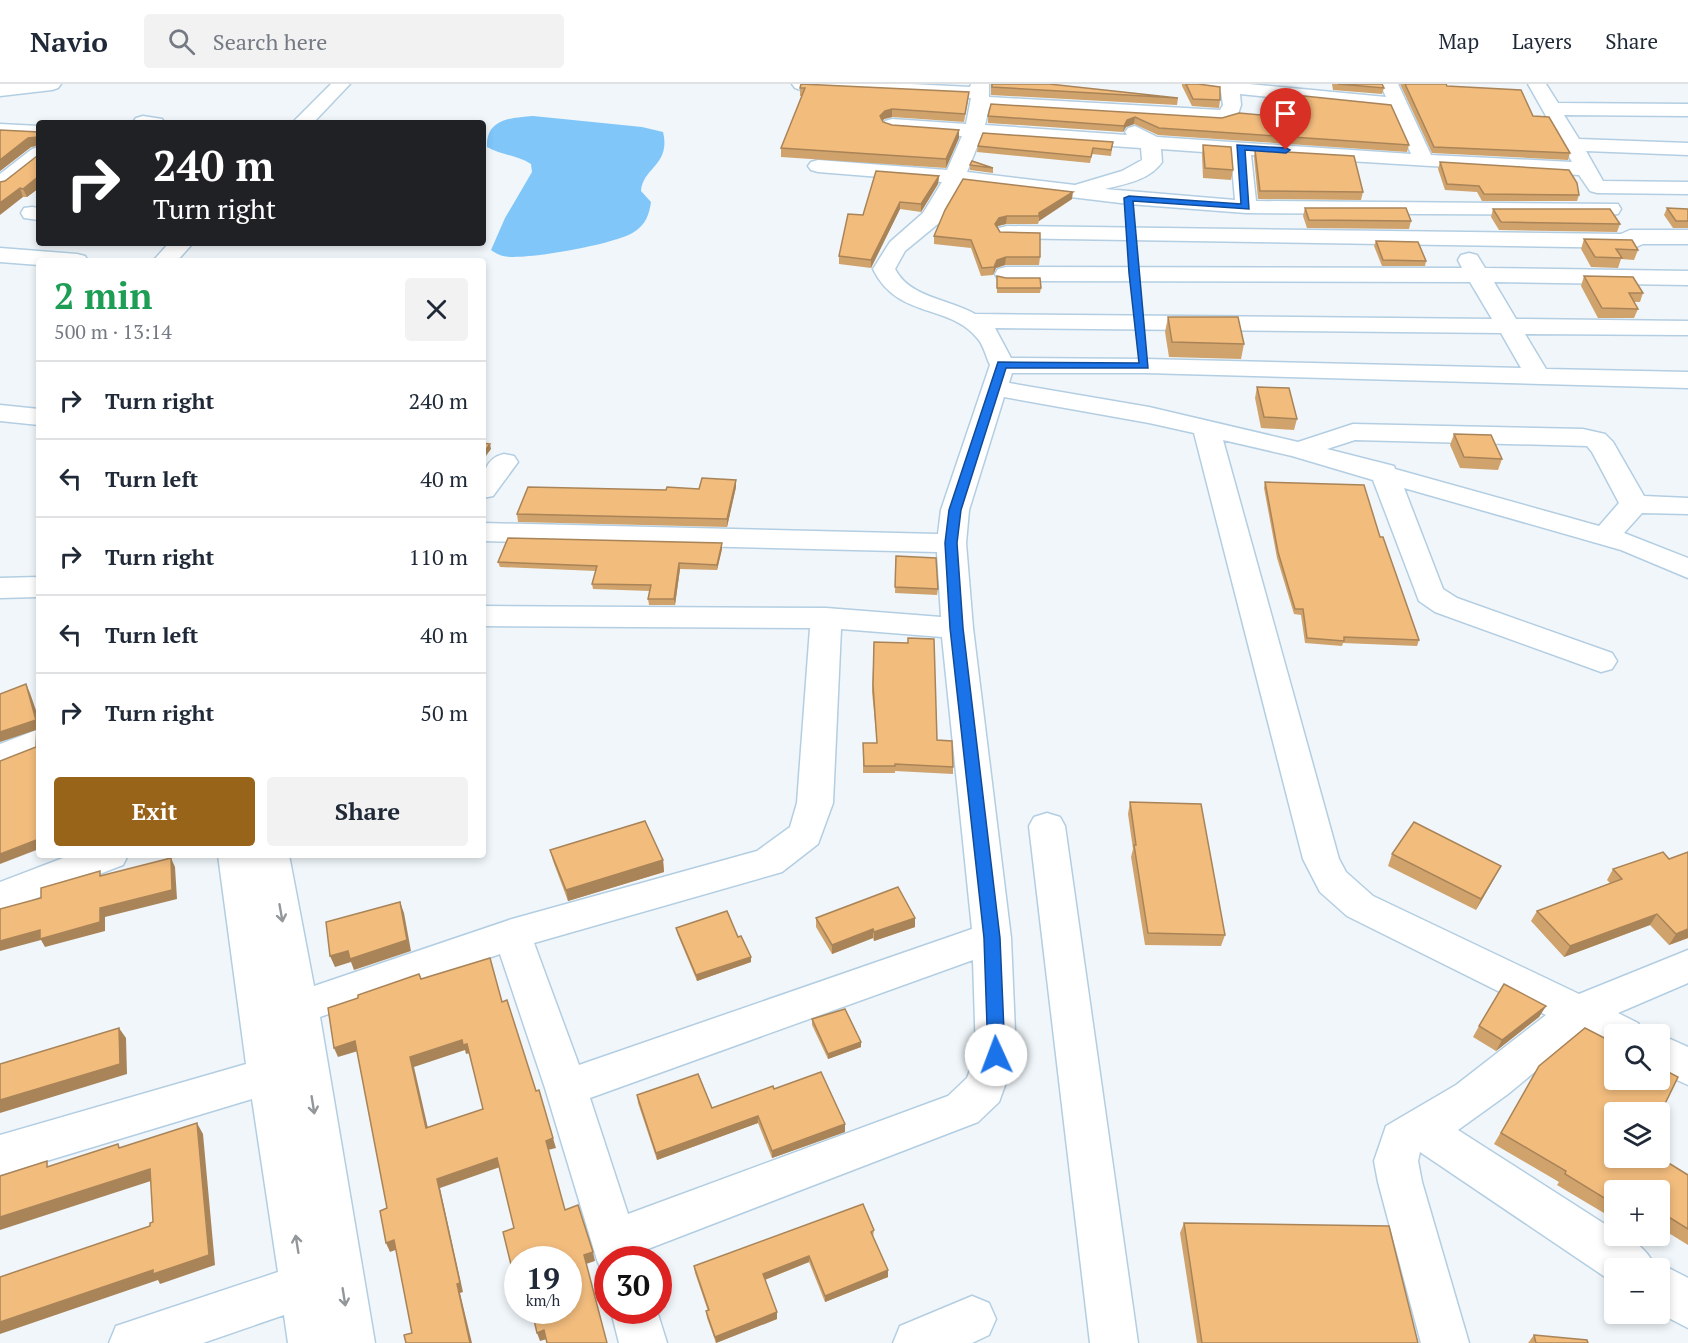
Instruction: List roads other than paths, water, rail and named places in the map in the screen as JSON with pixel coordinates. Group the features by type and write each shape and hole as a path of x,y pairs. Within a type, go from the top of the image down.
{"street":[{"path":"0,90 52,84"},
{"path":"305,120 341,84"},
{"path":"801,84 835,94 980,93 1055,105 1204,115 1228,115 1231,97"},
{"path":"1192,84 1231,97 1365,118"},
{"path":"1389,84 1424,161"},
{"path":"1537,84 1610,209 1678,293"},
{"path":"627,1246 963,1109 984,1089 996,1055 992,938 957,628 951,543 955,510 998,376 987,334 972,321 902,291 890,282 884,269 892,252 930,219 944,198 974,129 980,93"},
{"path":"1231,97 1399,105"},
{"path":"1055,105 1058,111 1075,120 1136,132 1151,141"},
{"path":"1551,109 1688,110"},
{"path":"1202,145 1204,115"},
{"path":"892,125 1424,161 1585,169"},
{"path":"0,130 36,132"},
{"path":"1077,190 1132,174 1149,165 1152,159 1151,141"},
{"path":"1572,146 1688,149"},
{"path":"1240,147 1246,207"},
{"path":"0,184 36,155"},
{"path":"1467,162 1505,207"},
{"path":"818,166 953,177 1129,198 1246,207 1610,209"},
{"path":"1597,187 1688,188"},
{"path":"869,190 890,192"},
{"path":"1129,198 1136,297 1147,390"},
{"path":"1009,204 1031,206"},
{"path":"1436,208 1538,376"},
{"path":"1007,233 1456,239 1688,237"},
{"path":"167,258 179,246"},
{"path":"0,255 38,258"},
{"path":"1006,274 1136,297 1508,326 1688,328"},
{"path":"972,321 1136,297 1477,275 1678,293"},
{"path":"998,376 1147,390 1538,376 1688,380"},
{"path":"998,376 1147,390 1206,428 1384,472 1631,544 1688,569"},
{"path":"0,413 36,417"},
{"path":"1206,428 1321,859 1333,882 1360,906 1604,1025"},
{"path":"1299,450 1353,432 1583,437 1596,440 1604,448 1634,504"},
{"path":"486,486 504,462"},
{"path":"1384,472 1430,594 1446,605 1601,661"},
{"path":"1634,504 1688,506"},
{"path":"1605,537 1634,504"},
{"path":"486,532 951,543"},
{"path":"0,588 36,587"},
{"path":"486,616 826,618 957,628"},
{"path":"260,1020 512,934 769,862 805,834 815,803 826,618"},
{"path":"0,757 36,742"},
{"path":"1047,826 1114,1343"},
{"path":"0,897 102,858"},
{"path":"236,858 312,1343"},
{"path":"272,858 298,1007 351,1343"},
{"path":"512,934 566,1088 616,1246"},
{"path":"566,1088 992,938"},
{"path":"1445,1343 1400,1182 1396,1161 1401,1140 1423,1130 1522,1061 1578,1012 1688,966"},
{"path":"1670,1058 1688,1067"},
{"path":"0,1155 270,1075"},
{"path":"1423,1130 1616,1258"},
{"path":"133,1343 304,1286"},
{"path":"1670,1293 1688,1305"},
{"path":"917,1343 972,1319"},
{"path":"638,1324 643,1343"}],"water":[{"path":"533,116 642,127 663,132 663,152 646,176 641,191 651,202 648,215 641,226 624,237 609,242 549,254 514,257 501,256 491,250 505,218 532,172 531,164 526,161 487,147 488,138 495,125 501,122"}]}
